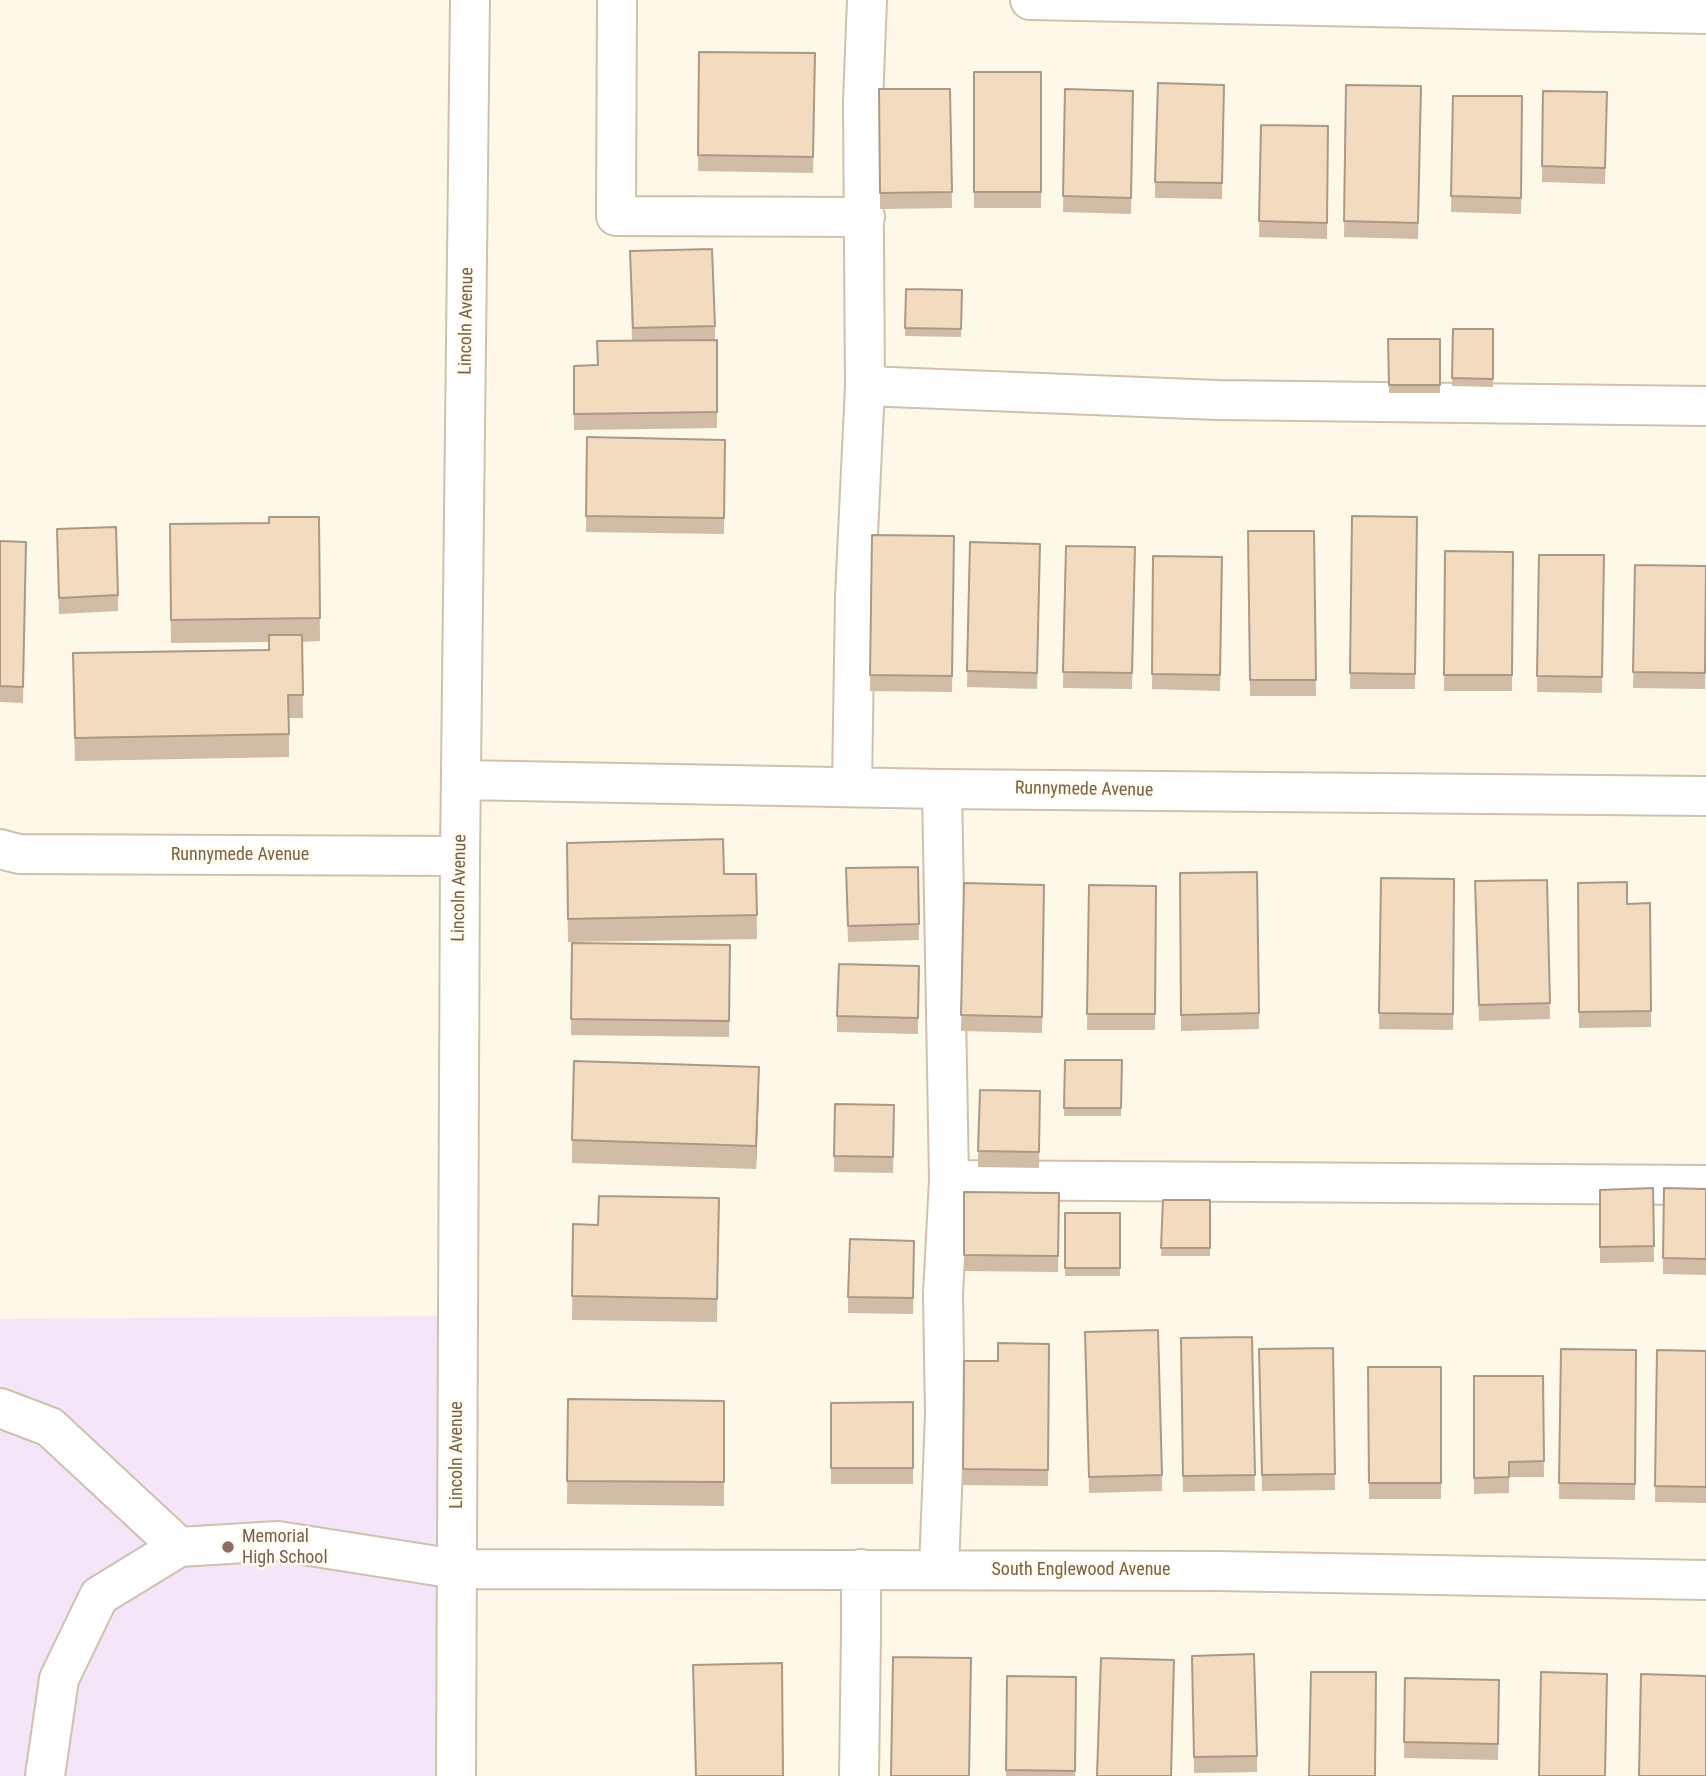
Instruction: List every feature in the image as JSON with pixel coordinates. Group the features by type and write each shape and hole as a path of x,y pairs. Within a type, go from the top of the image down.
{"street":[{"name":"Lincoln Avenue","path":"456,1776 460,856 470,0"},
{"path":"617,0 616,216 865,216"},
{"path":"852,786 855,597 865,386 863,103 867,0"},
{"path":"1030,0 1298,3 1706,15"},
{"path":"865,386 1218,401 1706,406"},
{"name":"Runnymede Avenue","path":"462,780 942,789 1706,796"},
{"path":"939,1569 945,1414 943,1294 949,1180 942,789"},
{"name":"Runnymede Avenue","path":"6,854 460,856"},
{"path":"949,1180 1706,1185"},
{"path":"0,1408 50,1427 179,1547 99,1595 59,1679 45,1776"},
{"name":"South Englewood Avenue","path":"179,1547 278,1541 456,1569 1218,1571 1706,1580"},
{"path":"859,1776 860,1569"}],"shaded area":[{"name":"Memorial High School","path":"457,1316 457,1776 0,1776 0,1319"}],"building":[{"path":"699,52 815,53 813,157 698,155"},
{"path":"974,72 1041,72 1041,192 974,192"},
{"path":"1158,83 1224,85 1222,183 1155,182"},
{"path":"1346,85 1421,86 1418,223 1344,221"},
{"path":"879,89 950,89 952,192 880,193"},
{"path":"1065,89 1133,91 1131,198 1063,196"},
{"path":"1543,91 1607,92 1605,168 1542,166"},
{"path":"1453,96 1522,96 1521,198 1451,196"},
{"path":"1261,125 1328,126 1327,223 1259,221"},
{"path":"712,249 715,326 633,328 630,251"},
{"path":"906,289 962,290 961,329 905,328"},
{"path":"1453,329 1493,329 1493,379 1452,378"},
{"path":"1388,339 1440,339 1440,385 1389,385"},
{"path":"717,340 717,412 574,414 574,366 598,365 597,341"},
{"path":"587,437 725,440 724,518 586,516"},
{"path":"1352,516 1417,517 1415,674 1350,673"},
{"path":"269,517 319,517 320,618 171,620 170,524 269,523"},
{"path":"116,527 118,595 59,598 57,529"},
{"path":"1248,531 1314,531 1316,680 1250,680"},
{"path":"872,535 954,536 952,676 870,675"},
{"path":"0,541 26,542 23,687 0,686"},
{"path":"970,542 1040,544 1037,673 967,671"},
{"path":"1066,546 1135,547 1132,673 1063,672"},
{"path":"1445,551 1513,552 1512,675 1444,675"},
{"path":"1539,555 1604,555 1602,677 1537,676"},
{"path":"1153,556 1222,557 1220,675 1152,674"},
{"path":"1635,565 1706,566 1705,673 1633,672"},
{"path":"269,635 302,635 303,695 288,695 289,734 75,738 73,653 269,650"},
{"path":"723,839 724,874 756,874 757,915 568,919 567,843"},
{"path":"918,867 919,924 848,926 846,868"},
{"path":"1257,872 1259,1013 1181,1015 1180,873"},
{"path":"1381,878 1454,879 1453,1014 1379,1013"},
{"path":"1547,880 1550,1003 1479,1005 1475,881"},
{"path":"1627,882 1627,904 1650,903 1651,1011 1579,1012 1578,883"},
{"path":"964,883 1044,885 1042,1017 961,1015"},
{"path":"1089,885 1156,886 1155,1014 1087,1014"},
{"path":"572,943 730,945 729,1021 571,1019"},
{"path":"839,964 919,966 918,1018 837,1016"},
{"path":"1065,1060 1122,1060 1121,1108 1064,1108"},
{"path":"574,1061 759,1067 756,1146 572,1140"},
{"path":"980,1090 1040,1091 1039,1152 978,1151"},
{"path":"835,1104 894,1105 893,1157 834,1156"},
{"path":"1653,1188 1654,1246 1600,1247 1600,1190"},
{"path":"1664,1188 1706,1189 1706,1259 1663,1258"},
{"path":"964,1192 1059,1193 1058,1256 964,1255"},
{"path":"599,1196 719,1198 717,1299 572,1296 573,1224 598,1225"},
{"path":"1163,1200 1210,1200 1210,1248 1161,1248"},
{"path":"1065,1213 1120,1213 1120,1268 1065,1268"},
{"path":"850,1239 914,1241 913,1298 848,1297"},
{"path":"1158,1330 1162,1475 1089,1477 1085,1332"},
{"path":"1252,1337 1255,1475 1183,1476 1181,1338"},
{"path":"998,1343 1049,1344 1048,1470 963,1469 964,1361 998,1361"},
{"path":"1333,1348 1335,1474 1262,1475 1259,1349"},
{"path":"1561,1349 1636,1350 1635,1484 1559,1483"},
{"path":"1657,1350 1706,1351 1706,1487 1655,1486"},
{"path":"1368,1367 1441,1367 1441,1483 1369,1483"},
{"path":"1474,1376 1543,1376 1544,1461 1509,1462 1509,1477 1474,1478"},
{"path":"568,1399 724,1401 724,1482 567,1481"},
{"path":"913,1402 913,1468 831,1468 831,1403"},
{"path":"1254,1654 1257,1756 1194,1757 1192,1656"},
{"path":"893,1657 971,1658 969,1776 891,1776"},
{"path":"1101,1658 1174,1660 1171,1776 1097,1776"},
{"path":"782,1663 783,1776 696,1776 693,1665"},
{"path":"1311,1672 1376,1672 1375,1776 1309,1776"},
{"path":"1541,1672 1607,1674 1605,1776 1539,1776"},
{"path":"1641,1674 1706,1676 1706,1776 1639,1776"},
{"path":"1007,1676 1076,1677 1075,1771 1006,1770"},
{"path":"1405,1678 1499,1680 1498,1744 1404,1742"}],"place":[{"name":"Memorial High School","path":"228,1547"}]}
